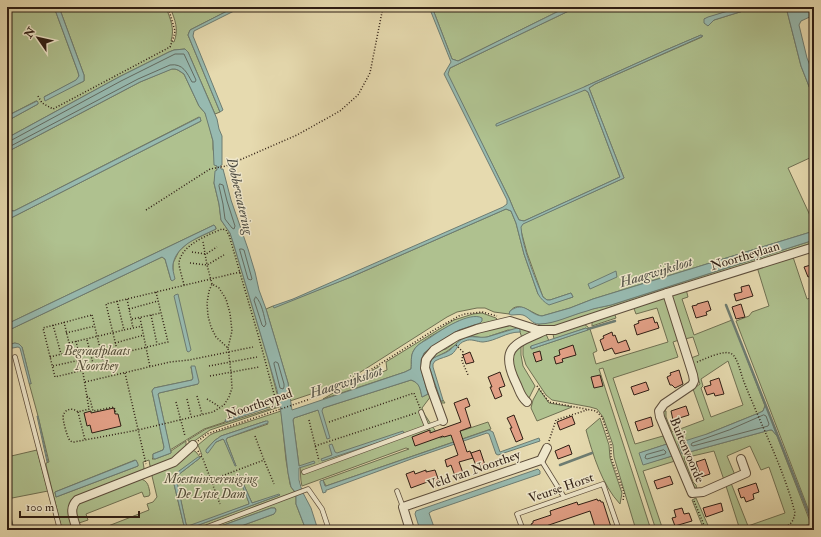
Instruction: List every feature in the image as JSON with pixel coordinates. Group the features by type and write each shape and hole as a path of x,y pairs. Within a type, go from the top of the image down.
{"street":[{"name":"Noortheylaan","path":"527,402 522,398 508,363 512,349 522,340 546,331 554,330 814,247"},
{"name":"Buitenvoorde","path":"667,293 694,381 692,385 664,404 659,411 660,417 692,494 703,492 746,473 741,459"},
{"name":"Noortheylaan","path":"443,421 425,368 428,357 434,350 457,336 510,321 546,331"},
{"path":"77,530 72,509 77,500 174,462 193,445"},
{"name":"Veld van Noorthey","path":"403,508 541,460 547,448"},
{"path":"403,508 410,530"}],"lane":[{"path":"15,357 60,530"},
{"path":"421,412 427,427"},
{"path":"304,472 443,421"},
{"path":"541,460 564,497"},
{"name":"Veurse Horst","path":"523,530 518,514 603,484 619,530"},
{"path":"199,530 308,489 322,509 329,530"},
{"path":"397,491 403,508"}],"path":[{"path":"38,96 42,103 53,109 170,47 175,31 168,7"},
{"path":"146,210 210,169 226,166 297,135 340,111 358,95 370,73 383,7"},
{"path":"184,285 179,263 188,247 222,229 226,230 229,235 240,272 277,405"},
{"path":"203,242 212,284 207,303 208,316 216,337 228,348"},
{"path":"192,252 206,254 217,247"},
{"path":"190,263 207,265 224,255"},
{"path":"156,292 168,342 118,354 106,304 184,285 240,272"},
{"path":"76,341 89,409 78,412 69,409 65,412 63,419 70,441 77,442 138,430 212,412 224,405 232,388 228,348 232,331 230,313 226,299 218,288 212,284"},
{"path":"127,299 134,328"},
{"path":"117,301 124,330"},
{"path":"129,309 159,301"},
{"name":"Noortheypad","path":"193,445 207,434 345,386 459,316 482,312 497,316"},
{"path":"132,320 161,313"},
{"path":"92,315 104,365 82,369 55,377 43,328 63,322 92,315"},
{"path":"151,315 157,344"},
{"path":"140,318 150,367"},
{"path":"63,322 71,351"},
{"path":"53,325 61,354"},
{"path":"66,333 95,326"},
{"path":"69,343 142,326"},
{"path":"115,344 144,335"},
{"path":"87,339 94,367"},
{"path":"458,346 463,352 462,361 468,375"},
{"path":"84,382 170,362 189,360 253,347"},
{"path":"50,357 78,350"},
{"path":"690,365 727,352 732,354 735,358 784,479 795,513 794,519 790,524 776,530"},
{"path":"209,366 257,357"},
{"path":"52,366 80,360"},
{"path":"210,376 259,367"},
{"path":"125,373 148,472"},
{"path":"537,386 549,402 596,410 602,417 611,445 612,457 624,493 623,501"},
{"path":"315,446 421,412 414,393 329,422"},
{"path":"87,396 90,399 93,411 114,407 116,413"},
{"path":"197,396 202,414"},
{"path":"187,399 191,416"},
{"path":"207,399 220,407"},
{"path":"176,402 185,436"},
{"path":"547,448 556,420 589,410"},
{"path":"78,412 85,440"},
{"path":"308,420 320,466"},
{"path":"255,436 274,484"},
{"path":"193,445 203,459 220,504"},
{"path":"211,480 264,460"},
{"path":"692,494 706,530"}],"green space":[{"path":"7,7 54,7 79,76 77,80 44,97 84,81 84,75 59,7 160,7 161,9 163,8 162,7 166,7 172,28 171,41 174,42 176,33 175,20 170,7 235,7 190,30 188,35 220,112 215,114 188,52 185,49 174,50 119,77 7,138 7,121 38,104 36,101 7,116"},
{"path":"432,7 567,7 458,61 452,59"},
{"path":"577,7 741,7 704,19 714,20 756,7 786,7 801,66 814,99 814,156 788,168 814,224 814,231 542,316 520,307 512,309 509,314 494,312 485,308 457,312 348,380 290,401 288,383 266,309 351,277 506,209 511,211 516,223 524,254 538,294 549,304 573,297 571,293 550,300 543,297 527,253 520,227 522,224 624,178 589,88 702,37 701,35 584,87 583,90 588,92 620,177 524,221 519,220 447,74 450,68"},
{"name":"Begraafplaats Noorthey","path":"171,69 178,70 184,74 199,106 205,113 213,141 213,149 217,166 214,183 221,220 230,233 233,242 268,359 280,405 267,407 204,429 170,450 158,394 198,384 191,367 192,380 154,388 152,391 164,447 163,450 153,454 152,459 171,453 171,451 186,441 186,448 176,457 153,467 150,466 149,460 143,462 143,471 76,498 74,530 62,530 46,465 46,463 49,462 29,383 31,384 22,347 15,343 7,345 7,331 162,257 165,259 171,280 173,263 179,251 189,242 216,228 214,225 7,324 7,220 201,121 199,117 14,211 7,205 7,152 140,82","holes":["135,460 138,466 56,497 55,492"]},
{"path":"814,240 814,245 552,328 538,327 539,324 611,305"},
{"path":"793,257 807,299 814,297 814,524 736,321 749,316 752,312 769,306 757,267"},
{"path":"686,289 688,297 682,299 694,335 732,320 765,406 763,411 759,413 707,434 682,454 772,430 777,436 811,524 790,530 740,530 726,486 731,483 748,526 785,513 769,467 761,470 750,446 727,456 735,475 724,480 714,451 684,458 697,489 694,487 662,417 663,410 666,411 666,417 672,432 704,420 693,389 700,384 691,358 699,355 693,337 685,339 670,295","holes":["728,361 743,405 711,417 701,388 703,386 701,379"]},
{"path":"664,296 679,340 673,342 678,357 613,378 635,444 663,436 667,444 640,453 644,464 672,456 675,461 643,471 663,530 656,530 603,368 599,369 651,530 636,530 614,457 613,445 603,417 597,409 552,400 546,395 526,365 523,355 523,342 542,334 546,334 549,341 530,347 532,349 587,330 586,328 554,339 553,334 584,324 590,329 597,351 593,353 596,364 668,342 657,308 636,314 633,306"},
{"path":"482,313 497,319 496,321 479,326 425,357 431,396 422,408 440,438 488,422 491,429 326,486 323,480 409,449 406,448 302,486 293,420 294,418 411,380 418,384 422,397 428,394 421,369 421,360 424,353 447,336 462,328 471,326 459,321 422,342 413,352 411,369 405,372 323,399 380,366 380,373 387,370 386,362 454,320 473,314"},
{"path":"612,313 616,318 592,326 594,320"},
{"path":"509,324 535,330 522,338 520,331 508,330 483,338 472,336 432,359 429,366 430,370 441,401 443,400 445,403 440,403 427,363 438,351 446,349 458,338"},
{"path":"521,344 523,366 535,386 528,400 514,375 512,352"},
{"path":"539,389 549,403 572,407 537,421 531,408 533,400"},
{"path":"279,406 210,430 193,442 188,441 206,429"},
{"name":"Moestuinvereniging De Lytse Dam","path":"281,411 290,484 296,494 296,504 306,530 230,530 274,514 276,509 271,508 210,530 185,530 280,495 252,503 239,474 249,504 189,527 186,524 176,479 178,475 200,458 202,455 198,445 210,435","holes":["266,421 268,424 227,438 226,440 236,466 223,439 216,442 206,450 221,436"]},
{"path":"600,418 609,445 610,458 622,493 620,504 603,479 586,430"},
{"path":"37,450 48,491 7,499 7,457"},
{"path":"193,450 200,457 175,474 174,484 185,530 98,530 149,510 147,504 153,502 157,497 152,476 153,473"},
{"path":"140,479 148,484 149,496 144,497 142,492 86,514 88,520 79,523 77,520 75,507 77,504"},
{"path":"696,498 710,530 704,530 692,500"},
{"path":"7,499 14,530 8,530 7,527"}],"water":[{"path":"54,7 59,7 84,75 84,81 45,101 44,97 76,80 79,76"},
{"path":"235,7 242,7 194,31 193,36 223,110 220,112 188,35 190,30"},
{"path":"429,7 432,7 452,59 458,61 567,7 577,7 450,68 448,74 519,220 524,221 620,177 588,92 585,90 497,126 496,124 701,35 703,36 589,88 624,178 523,224 521,227 526,253 543,297 550,300 571,293 573,297 549,305 540,297 524,254 516,223 511,211 506,209 351,277 274,308 273,306 293,299 507,204 507,200 444,74 451,62"},
{"path":"741,7 756,7 714,20 708,26 704,23 704,19 708,17"},
{"path":"786,7 791,7 792,10 803,11 814,7 814,15 801,21 799,25 807,58 814,75 814,99 801,66"},
{"path":"185,49 188,52 217,119 222,136 222,165 220,166 221,169 223,169 231,200 248,249 259,290 278,349 288,383 292,410 405,372 411,369 412,355 415,348 419,344 448,326 463,319 470,317 482,318 480,323 459,330 424,353 421,360 421,369 428,394 422,397 418,385 411,380 323,408 322,411 330,438 327,439 318,410 294,418 293,420 299,466 314,461 315,463 299,468 299,480 302,491 311,508 318,530 306,530 296,504 296,493 291,487 277,390 233,242 230,233 221,220 214,183 217,166 214,165 213,141 205,113 199,106 184,74 178,70 172,69 140,82 7,152 7,138 119,77 169,52"},
{"path":"37,101 38,104 7,121 7,116"},
{"path":"200,117 201,121 7,220 7,205 10,210 14,211"},
{"path":"214,225 216,229 196,238 179,251 173,264 175,279 172,281 165,259 162,257 7,331 7,324"},
{"path":"814,231 814,240 557,321 537,324 523,315 509,314 510,311 515,308 523,307 542,316"},
{"path":"616,271 617,277 590,289 588,284"},
{"path":"178,294 191,350 188,352 174,296"},
{"path":"517,328 520,329 520,332 510,333 488,341 465,341 461,343 452,354 435,361 433,367 443,400 441,401 429,366 432,359 448,351 464,338 487,337"},
{"path":"586,328 588,330 531,349 531,346"},
{"path":"15,343 22,347 31,384 29,383 20,348 7,349 7,345"},
{"path":"191,366 195,366 199,382 198,384 158,394 171,453 155,459 153,458 153,454 163,450 164,447 152,391 154,388 192,380"},
{"path":"266,406 267,408 226,422 225,421 226,419"},
{"path":"765,406 768,410 777,436 772,430 770,430 682,454 678,443 707,434 759,413 763,411"},
{"path":"38,416 48,462 47,462"},
{"path":"268,421 268,423 227,438 226,440 236,466 223,439 216,442 208,453 206,452 214,441 221,436"},
{"path":"489,430 493,432 500,452 539,438 540,441 498,455 496,454 489,434 487,433 326,490 326,492 323,493 320,481 323,480 326,486"},
{"path":"403,431 404,434 322,461 321,459 332,455 329,445 332,444 335,452 337,453"},
{"path":"667,444 672,456 643,465 639,453"},
{"path":"198,457 200,458 176,477 186,524 188,526 249,504 238,475 239,474 252,503 279,494 280,495 185,530 174,484 174,478 175,474"},
{"path":"136,460 138,466 56,497 55,492"},
{"path":"538,469 540,474 432,511 429,513 435,530 420,530 415,514 416,511"},
{"path":"271,508 275,508 276,511 274,514 230,530 210,530"}],"building":[{"path":"814,264 814,275 808,277 804,267"},
{"path":"749,285 753,296 736,301 734,294 742,292 741,287"},
{"path":"708,301 711,310 706,312 707,315 696,318 692,306"},
{"path":"741,304 745,317 736,319 732,307"},
{"path":"653,317 659,328 637,335 634,325 639,323 638,321"},
{"path":"612,332 618,343 626,340 630,350 615,354 612,348 604,351 600,340 604,338 603,336"},
{"path":"573,345 576,355 562,359 563,362 556,364 554,357 560,355 559,350"},
{"path":"540,351 542,360 536,362 533,353"},
{"path":"470,352 474,362 466,364 463,355"},
{"path":"679,370 683,384 675,388 670,385 667,377 671,375 670,373"},
{"path":"500,372 505,386 499,388 502,396 495,399 488,377"},
{"path":"600,375 603,386 594,388 591,377"},
{"path":"719,378 724,394 715,396 714,393 707,395 704,387 711,385 710,381"},
{"path":"646,382 649,390 634,395 631,387"},
{"path":"467,398 470,406 465,408 471,427 460,431 467,452 470,451 473,458 459,462 463,473 455,476 451,465 447,467 445,460 458,455 451,435 443,436 415,446 412,437 430,430 430,433 461,422 454,403"},
{"path":"686,406 689,415 673,420 671,411"},
{"path":"114,408 115,414 118,414 121,426 92,433 90,425 87,426 84,413"},
{"path":"514,415 523,439 516,442 507,418"},
{"path":"572,416 575,424 560,430 557,422"},
{"path":"651,417 653,426 638,431 635,422"},
{"path":"569,445 572,454 558,459 555,451"},
{"path":"480,450 485,465 477,468 471,453"},
{"path":"705,459 710,474 701,477 696,462"},
{"path":"426,470 426,472 435,470 440,484 432,487 430,481 411,488 406,474 414,471 415,474"},
{"path":"670,476 673,484 657,489 654,481"},
{"path":"756,483 759,492 753,494 754,499 746,502 744,497 741,498 738,489"},
{"path":"597,499 598,501 600,500 603,502 611,527 609,528 610,530 596,530 590,511 546,526 547,530 533,530 531,524 533,521 551,515 550,511 577,502 578,505"},
{"path":"721,503 723,511 706,517 703,508"},
{"path":"682,508 684,514 689,513 692,521 675,526 672,518 676,517 674,510"}],"waterway":[{"path":"726,305 814,527"},
{"path":"588,329 615,321"},
{"path":"560,465 592,453"},
{"path":"802,530 814,526"}],"water label":[{"name":"Dobbewatering","path":"240,196"},
{"name":"Haagwijksloot","path":"656,272"},
{"name":"Haagwijksloot","path":"346,382"}]}
